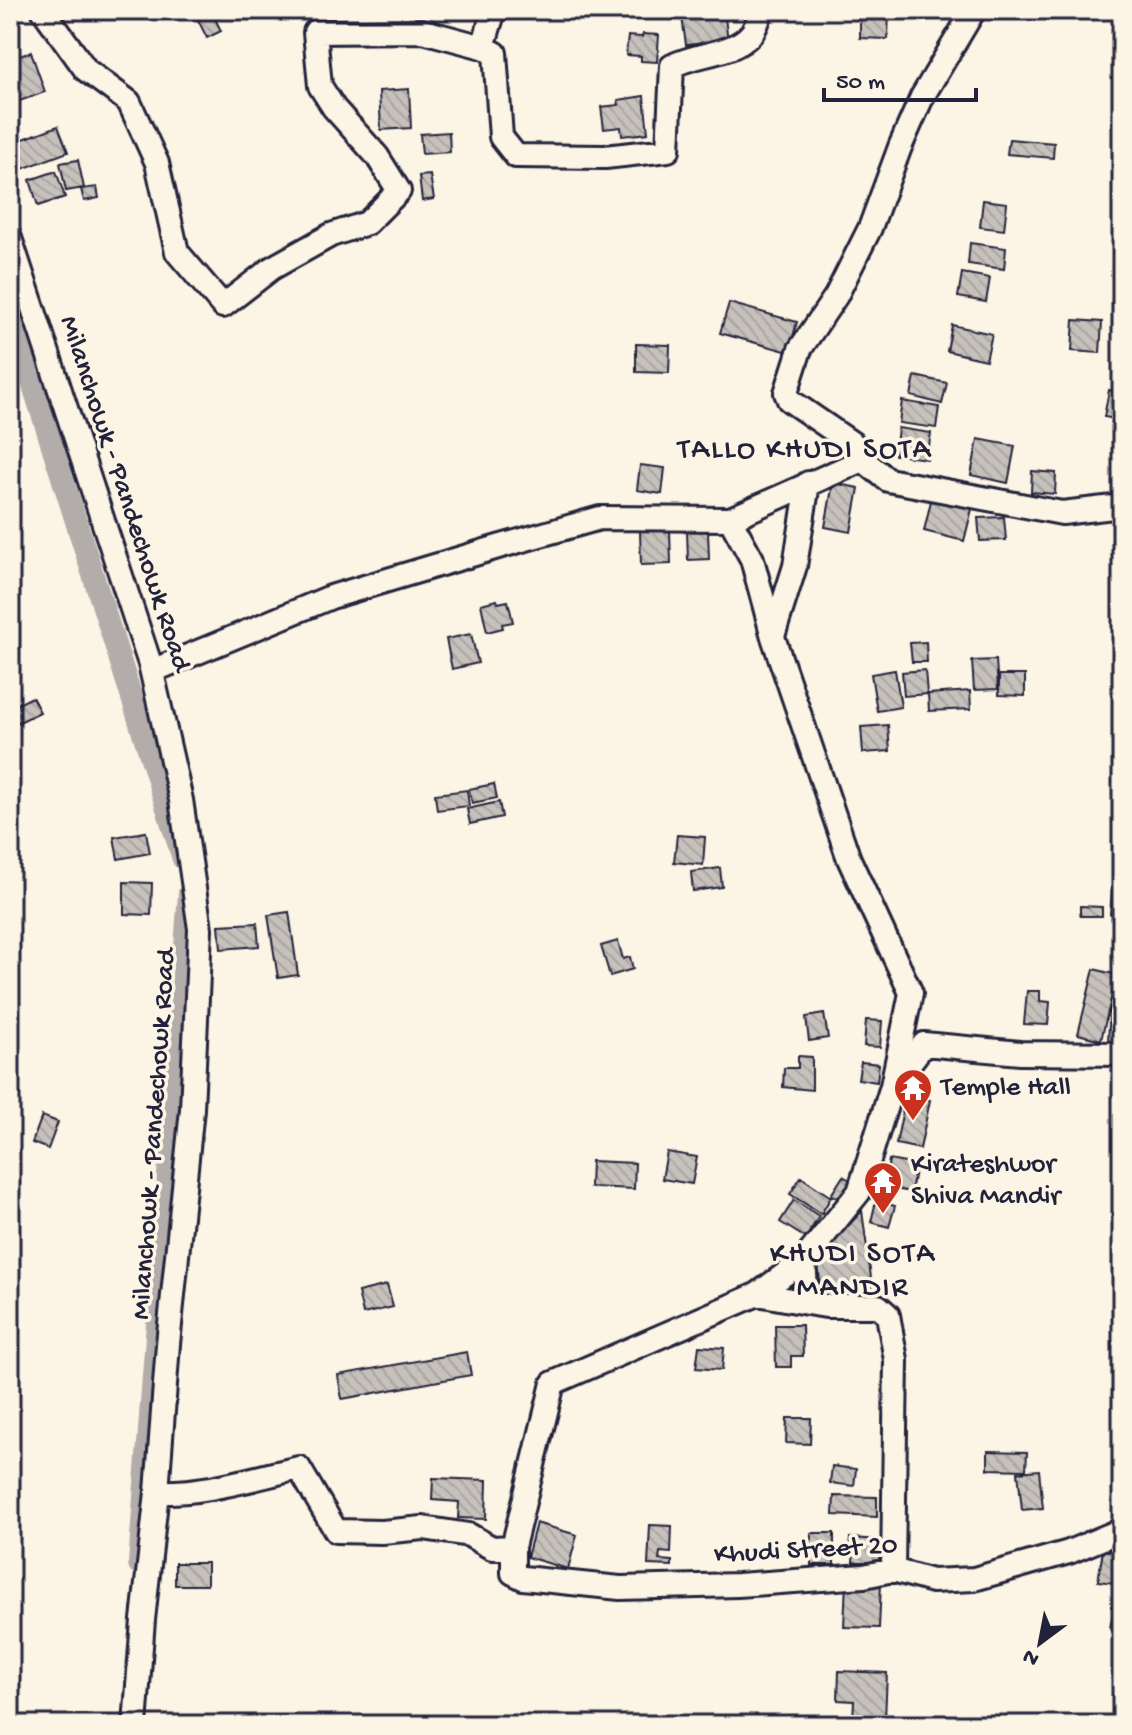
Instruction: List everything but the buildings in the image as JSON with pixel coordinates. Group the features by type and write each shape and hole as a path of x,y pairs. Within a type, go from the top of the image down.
{"street":[{"path":"43,10 86,70 129,102 157,163 177,252 223,306 283,261 331,235 367,223 399,191 377,156 334,108 320,86 315,32 423,31 483,47 495,53 501,137 516,156 605,157 668,150 672,66 687,58 726,50 750,34 762,10"},
{"path":"483,47 494,10"},
{"path":"974,10 922,97 870,228 836,296 800,349 786,393 789,400 856,446 863,460 888,480 1062,513 1122,506"},
{"name":"Milanchowk - Pandechowk Road","path":"10,238 152,671 181,800 200,929 192,1109 135,1725"},
{"path":"152,671 331,597 600,518 730,519 863,460"},
{"path":"773,637 795,566 808,483"},
{"path":"157,1492 179,1493 299,1468 336,1531 382,1532 423,1528 469,1535 502,1547 553,1383 758,1294 804,1260 859,1192 892,1086 911,993 849,859 773,637 752,559 730,519"},
{"path":"906,1014 924,1044"},
{"path":"924,1044 1020,1053 1122,1054"},
{"path":"892,1086 924,1044"},
{"path":"804,1260 807,1303"},
{"path":"758,1294 826,1306 878,1306 888,1315 896,1360 893,1570"},
{"name":"Khudi Street 20","path":"502,1547 513,1573 523,1578 620,1588 738,1585 864,1576 893,1570 932,1581 974,1579 1069,1552 1122,1530"}],"waterway":[{"path":"10,313 183,859"},
{"path":"139,1564 189,893"}],"place":[{"name":"Temple Hall","path":"913,1122"},
{"name":"Kirateshwor Shiva Mandir","path":"883,1215"}],"district":[{"name":"TALLO KHUDI SOTA","path":"805,451"},
{"name":"KHUDI SOTA MANDIR","path":"853,1272"}]}
